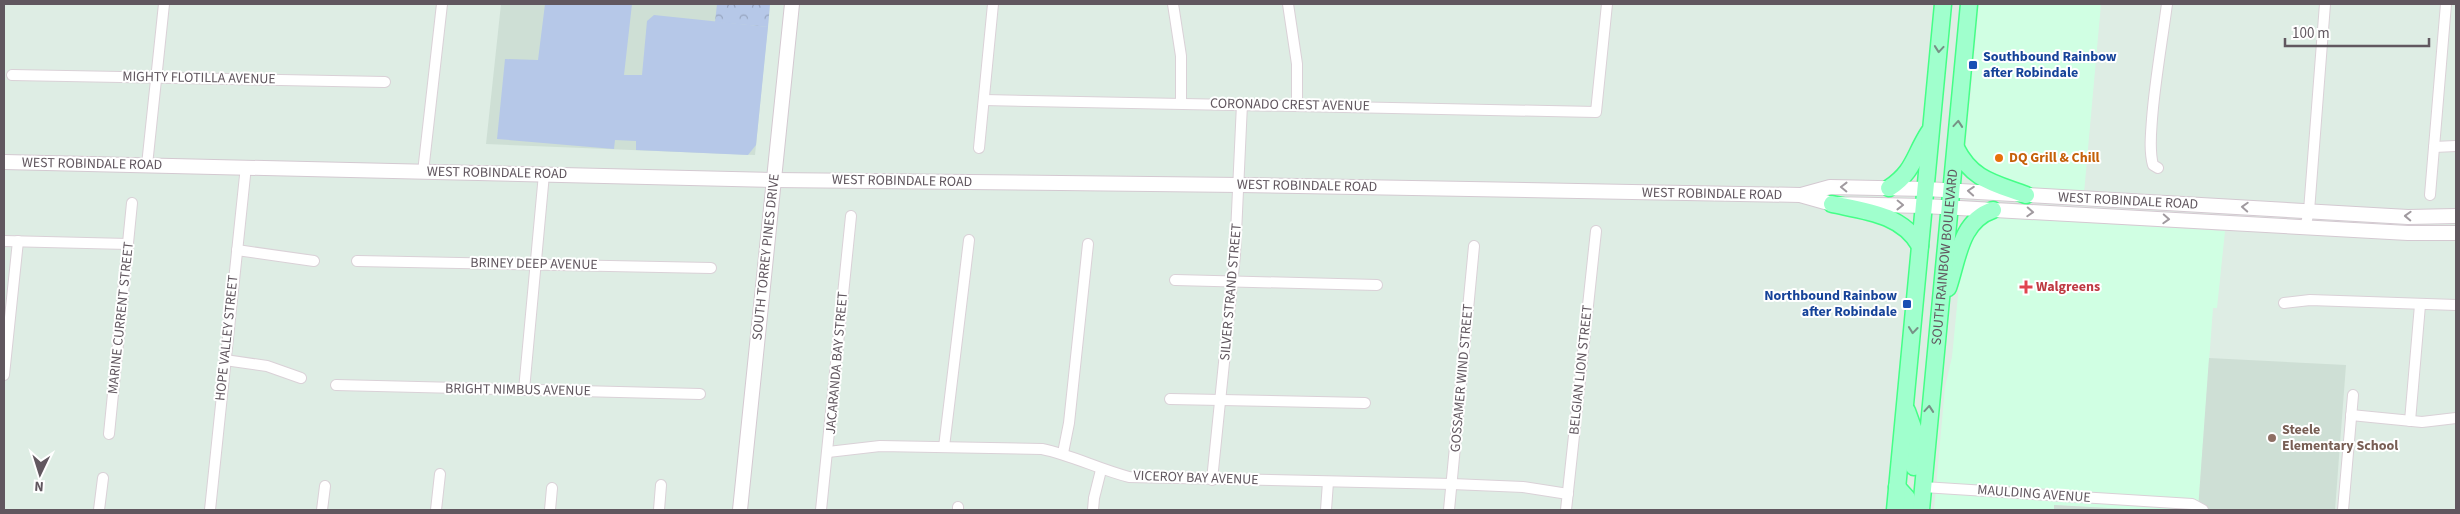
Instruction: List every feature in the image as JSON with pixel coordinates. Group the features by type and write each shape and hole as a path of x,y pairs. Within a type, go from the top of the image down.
{"main road":[{"name":"SOUTH TORREY PINES DRIVE","path":"740,510 792,4"},
{"name":"SOUTH RAINBOW BOULEVARD","path":"1895,510 1943,4"},
{"name":"SOUTH RAINBOW BOULEVARD","path":"1921,510 1937,319 1956,148 1969,4"},
{"path":"1889,188 1908,172 1920,146 1932,128"},
{"path":"1956,148 1964,164 1972,172 2026,195"},
{"name":"WEST ROBINDALE ROAD","path":"4,162 246,166 773,180 1240,185 1800,196 1832,204 1924,206 2305,228 2408,233 2456,233"},
{"name":"WEST ROBINDALE ROAD","path":"1800,196 1830,187 1926,189 2309,211 2408,216 2456,216"},
{"path":"2100,216 2103,209 2140,208 2158,203"},
{"path":"1832,204 1874,212 1894,220 1912,232 1920,246"},
{"path":"1937,319 1967,231 1979,216 1993,210"},
{"path":"1905,407 1916,436 1914,475 1923,487"},
{"path":"1897,487 1907,498 1909,510"}],"street":[{"path":"147,165 164,4"},
{"path":"423,172 442,4"},
{"path":"979,148 993,4"},
{"path":"1173,4 1181,56 1181,103"},
{"path":"1288,4 1297,64 1297,105"},
{"name":"CORONADO CREST AVENUE","path":"984,100 1596,112 1607,4"},
{"path":"2158,168 2153,165 2150,142 2154,92 2167,4"},
{"path":"2305,228 2309,211 2325,4"},
{"path":"2430,195 2446,4"},
{"name":"MIGHTY FLOTILLA AVENUE","path":"12,75 385,82"},
{"name":"SILVER STRAND STREET","path":"1212,480 1222,400 1240,185 1242,104"},
{"path":"2434,147 2456,146"},
{"name":"HOPE VALLEY STREET","path":"210,510 246,166"},
{"path":"524,390 544,174"},
{"name":"MARINE CURRENT STREET","path":"109,434 132,202"},
{"name":"JACARANDA BAY STREET","path":"822,510 851,216"},
{"name":"BELGIAN LION STREET","path":"1566,510 1596,231"},
{"path":"944,447 970,240"},
{"path":"4,241 128,244"},
{"path":"4,375 18,241"},
{"path":"1063,453 1069,422 1088,244"},
{"name":"GOSSAMER WIND STREET","path":"1449,510 1474,246"},
{"path":"236,250 314,261"},
{"name":"BRINEY DEEP AVENUE","path":"357,261 711,268"},
{"path":"1175,280 1377,285"},
{"path":"2284,303 2310,300 2456,305"},
{"path":"2410,421 2420,305"},
{"path":"225,360 268,366 301,378"},
{"name":"BRIGHT NIMBUS AVENUE","path":"336,385 700,394"},
{"path":"2343,510 2353,395"},
{"path":"1170,399 1365,403"},
{"path":"2351,415 2435,422 2456,418"},
{"name":"VICEROY BAY AVENUE","path":"828,452 880,446 1042,449 1063,453 1101,470 1129,477 1452,484 1523,487 1568,494"},
{"path":"1093,510 1101,470"},
{"path":"436,510 440,474"},
{"path":"99,510 103,478"},
{"path":"1326,510 1328,482"},
{"path":"322,510 325,486"},
{"path":"659,510 661,486"},
{"name":"MAULDING AVENUE","path":"1923,487 2192,504 2203,510"},
{"path":"550,510 552,488"}],"shaded area":[{"path":"501,4 770,4 755,155 486,144"},
{"path":"1979,4 2101,4 2084,193 2021,188 1974,168 1965,153"},
{"path":"1991,217 2225,231 2217,308 2213,308 2198,510 2144,510 2054,505 2054,510 1934,510 1945,387 1952,357 1961,265 1975,228"},
{"name":"Steele Elementary School","path":"2209,358 2346,365 2335,510 2198,510"},
{"path":"2054,505 2144,510 2054,510"}],"green space":[{"path":"545,4 632,4 624,75 642,75 647,21 654,15 768,27 756,145 748,155 636,150 636,141 615,140 614,149 497,139 505,59 538,60"},
{"path":"717,4 770,4 768,27 715,22"}],"place":[{"name":"Southbound Rainbow after Robindale","path":"1973,65"},
{"name":"DQ Grill & Chill","path":"1999,158"},
{"name":"Walgreens","path":"2026,287"},
{"name":"Northbound Rainbow after Robindale","path":"1907,304"},
{"name":"Steele Elementary School","path":"2272,438"}]}
